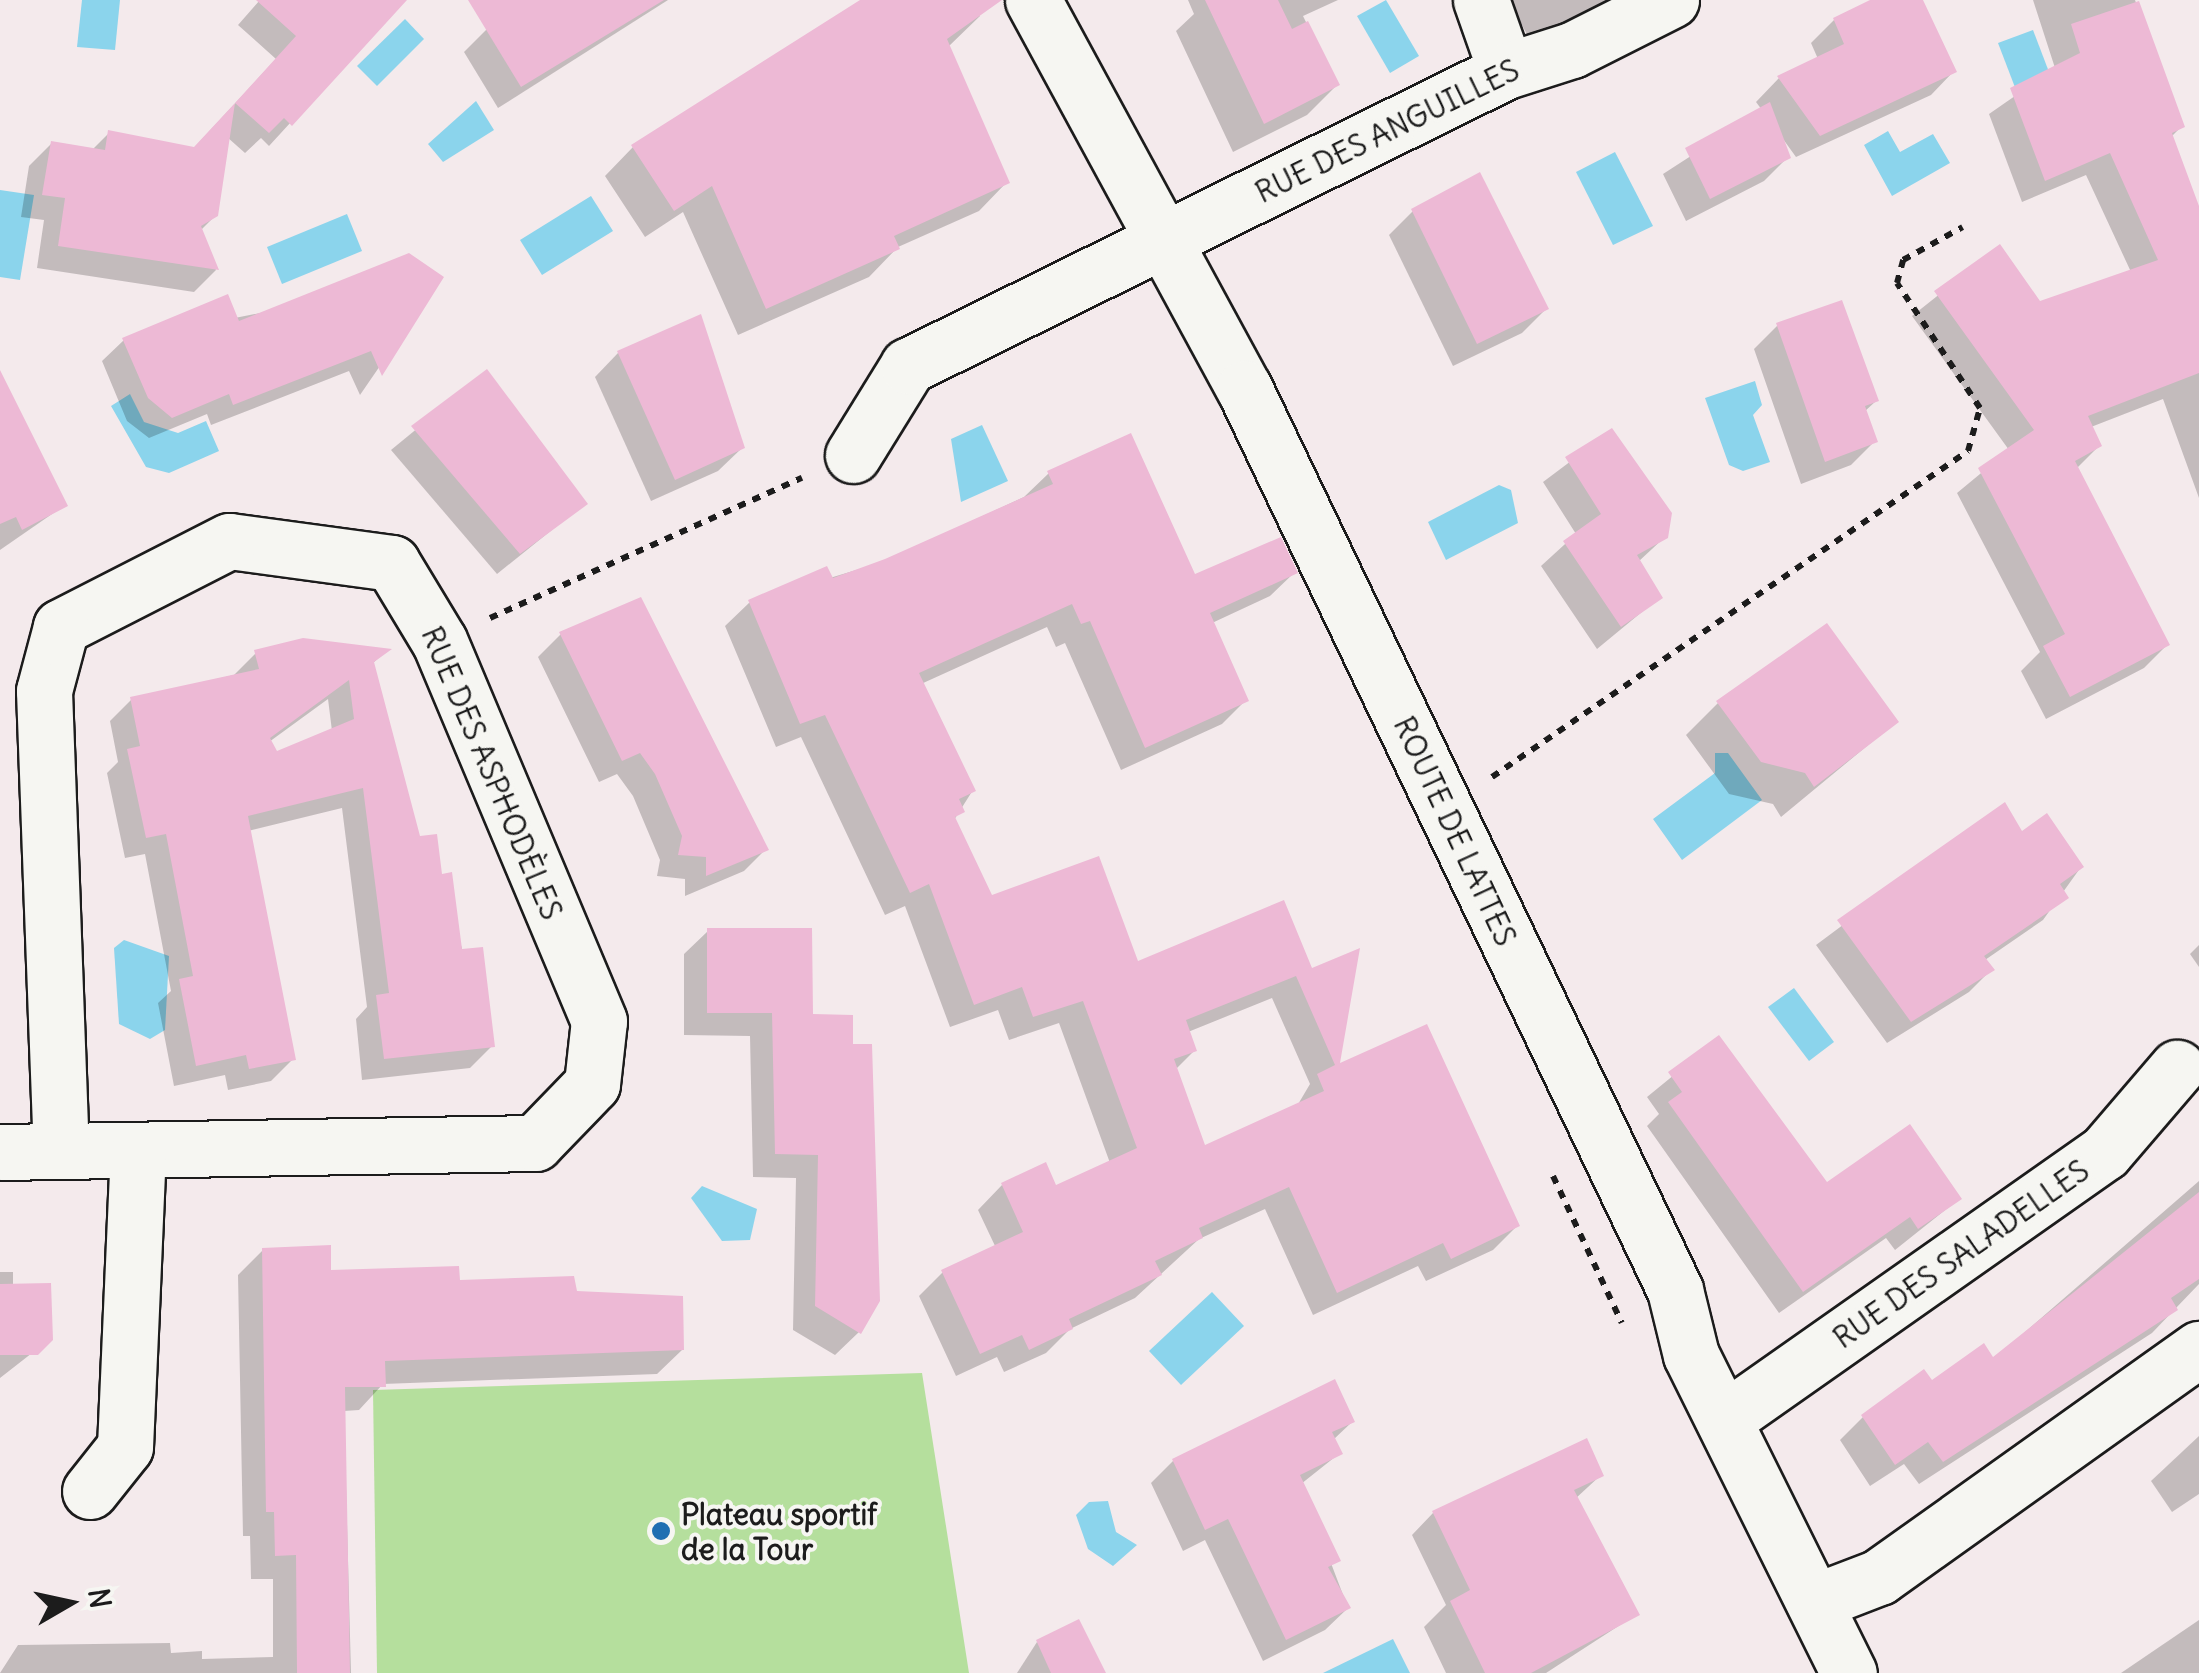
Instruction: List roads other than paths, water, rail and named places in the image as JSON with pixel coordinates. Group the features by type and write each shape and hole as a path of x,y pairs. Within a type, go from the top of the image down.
{"street":[{"name":"ROUTE DE LATTES","path":"1033,0 1162,245 1244,388 1675,1290 1691,1354 1849,1673"},
{"path":"1481,0 1506,71"},
{"name":"RUE DES ANGUILLES","path":"854,455 908,366 1162,245 1506,71 1572,50 1671,0"},
{"name":"RUE DES ASPHODÈLES","path":"0,1152 536,1142 592,1084 598,1021 439,641 392,563 229,541 62,627 44,690 61,1150"},
{"name":"RUE DES SALADELLES","path":"1726,1419 2104,1152 2177,1068"},
{"path":"90,1491 125,1447 138,1152"},
{"path":"1814,1602 1879,1577 2199,1348"}],"water":[{"path":"82,0 120,0 115,50 77,47"},
{"path":"1386,0 1419,56 1390,73 1357,16"},
{"path":"405,19 424,39 377,86 357,66"},
{"path":"2033,30 2057,93 2021,103 1998,43"},
{"path":"476,101 494,130 443,162 428,144"},
{"path":"1888,131 1900,152 1933,134 1950,163 1892,196 1864,145"},
{"path":"1615,152 1653,226 1613,245 1576,172"},
{"path":"0,190 34,195 20,280 0,277"},
{"path":"591,196 613,231 542,275 520,240"},
{"path":"347,214 362,251 282,284 267,247"},
{"path":"1755,381 1762,405 1753,415 1770,462 1743,471 1729,465 1705,398"},
{"path":"130,394 144,422 178,433 206,421 219,451 169,473 146,467 111,406"},
{"path":"982,425 1008,481 961,502 951,439"},
{"path":"1499,485 1511,490 1518,523 1446,560 1428,522"},
{"path":"1715,753 1728,753 1762,800 1682,860 1653,819 1715,773"},
{"path":"124,940 169,956 165,1030 150,1039 119,1024 114,948"},
{"path":"1794,988 1834,1042 1809,1061 1768,1007"},
{"path":"702,1186 757,1209 750,1240 722,1241 691,1198"},
{"path":"1212,1292 1244,1326 1181,1385 1149,1351"},
{"path":"1108,1501 1116,1532 1137,1545 1113,1566 1088,1549 1076,1515 1089,1502"},
{"path":"1393,1639 1410,1673 1323,1673"}],"place":[{"name":"Plateau sportif de la Tour","path":"661,1531"}]}
